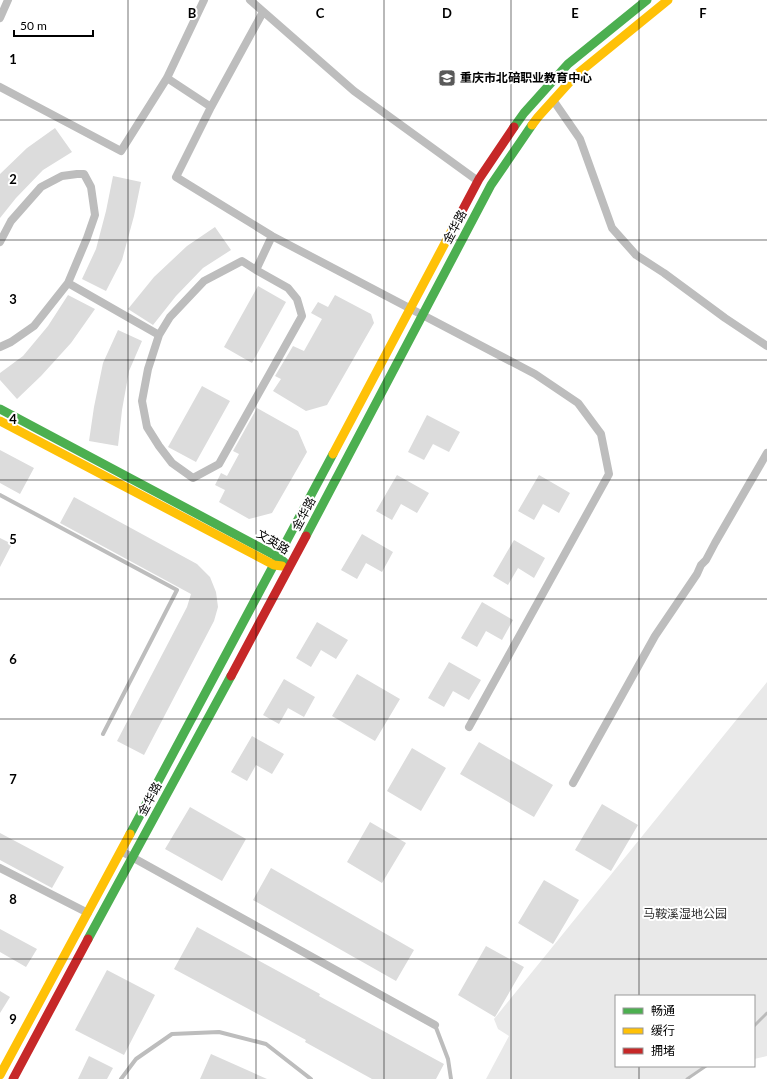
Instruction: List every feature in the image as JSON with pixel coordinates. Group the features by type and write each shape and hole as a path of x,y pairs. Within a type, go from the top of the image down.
{"main road":[{"name":"金华路","path":"0,1075 88,913 478,181 524,113 568,64 647,0"},
{"name":"金华路","path":"13,1079 290,566 491,185 538,117 576,75 668,0"},
{"name":"文英路","path":"0,409 276,561"},
{"name":"文英路","path":"0,421 276,561 290,566"}],"street":[{"path":"0,18 8,0"},
{"path":"0,86 121,151 167,78 204,0"},
{"path":"250,0 354,92 478,181"},
{"path":"263,12 211,107 176,177 272,236 535,374 578,403 601,434 609,474 469,727"},
{"path":"167,78 211,107"},
{"path":"553,100 580,139 612,228 636,254 725,318 767,346"},
{"path":"0,242 11,221 42,187 62,176 84,174 91,187 95,215 68,283 34,326 11,342 0,347"},
{"path":"256,270 272,236"},
{"path":"242,261 256,270 288,288 297,300 302,316 219,464 192,478 172,463 147,427 142,401 148,369 159,335 170,317 204,281 242,261"},
{"path":"68,283 159,335"},
{"path":"573,783 655,636 697,574 701,565 706,560 767,453"},
{"path":"121,851 436,1025"},
{"path":"0,868 88,913"}],"lane":[{"path":"0,495 177,590 103,734"},
{"path":"436,1025 448,1059 451,1079"},
{"path":"121,1079 136,1059 172,1034 219,1032 266,1044 311,1079"}],"green space":[{"name":"马鞍溪湿地公园","path":"767,682 767,1056 755,1059 755,995 615,995 615,1067 705,1067 687,1079 486,1079 509,1036 498,1029 494,1019"}],"building":[{"path":"55,128 72,152 43,170 16,198 0,218 0,174 27,148"},
{"path":"113,176 141,182 134,216 122,260 106,291 82,279 96,249"},
{"path":"215,227 231,250 203,268 176,296 153,325 128,309 154,277 187,246"},
{"path":"258,286 286,302 252,363 224,347"},
{"path":"68,295 95,309 71,343 41,376 17,399 0,380 0,373 23,356 48,326"},
{"path":"335,295 371,314 374,323 327,405 306,411 273,391 281,379 275,376 293,346 304,351 322,319 311,313 318,302 328,307"},
{"path":"118,330 142,341 129,371 122,410 118,446 89,441 103,363"},
{"path":"202,386 230,401 196,462 168,447"},
{"path":"257,408 298,431 307,452 272,513 249,519 219,502 225,490 215,485 221,473 227,476 239,454 233,451"},
{"path":"427,415 460,432 449,452 433,444 424,460 408,452"},
{"path":"0,450 34,468 20,494 0,483"},
{"path":"397,475 429,493 417,513 401,504 392,520 376,511"},
{"path":"539,475 570,493 559,513 543,504 534,520 518,511"},
{"path":"74,497 197,564 210,577 216,592 218,607 214,621 144,755 117,741 187,607 191,594 60,523"},
{"path":"362,534 393,552 382,572 366,563 357,579 341,570"},
{"path":"0,538 12,544 0,567"},
{"path":"514,540 545,558 534,578 518,568 508,585 493,576"},
{"path":"482,602 513,620 502,640 486,631 477,647 461,638"},
{"path":"317,622 348,640 336,659 321,650 311,667 296,658"},
{"path":"449,662 481,680 469,700 453,691 444,707 428,698"},
{"path":"357,674 400,699 375,741 332,716"},
{"path":"284,679 315,697 304,717 288,708 279,724 263,715"},
{"path":"252,736 284,754 272,774 256,765 247,781 231,772"},
{"path":"479,742 553,785 534,817 460,774"},
{"path":"412,748 446,768 421,811 387,791"},
{"path":"602,804 638,825 611,871 575,850"},
{"path":"190,807 246,839 222,881 165,849"},
{"path":"370,822 406,843 382,883 347,862"},
{"path":"0,833 64,867 52,888 0,860"},
{"path":"271,868 414,950 396,981 253,900"},
{"path":"544,880 579,900 553,944 518,923"},
{"path":"197,927 444,1064 436,1079 372,1079 305,1042 306,1040 174,969"},
{"path":"0,929 37,949 26,967 0,952"},
{"path":"486,946 524,967 495,1017 458,995"},
{"path":"107,970 155,995 124,1055 75,1030"},
{"path":"0,991 10,997 0,1013"},
{"path":"211,1054 267,1079 200,1079"},
{"path":"89,1056 113,1068 107,1079 78,1079"}],"waterway":[{"path":"755,1025 767,1013"},
{"path":"687,1079 705,1067"}],"traffic: fast":[{"path":"514,127 524,113 568,64 647,0"},
{"path":"306,536 491,185 532,125"},
{"path":"0,409 278,557 284,562"},
{"path":"130,834 333,454"},
{"path":"88,939 231,676"}],"traffic: slow":[{"path":"532,125 576,75 668,0"},
{"path":"333,454 461,213"},
{"path":"0,421 274,565 282,566"},
{"path":"0,1075 130,834"}],"traffic: jam":[{"path":"461,213 479,179 514,127"},
{"path":"231,676 306,536"},
{"path":"13,1079 88,939"}],"place":[{"name":"重庆市北碚职业教育中心","path":"447,78"}]}
